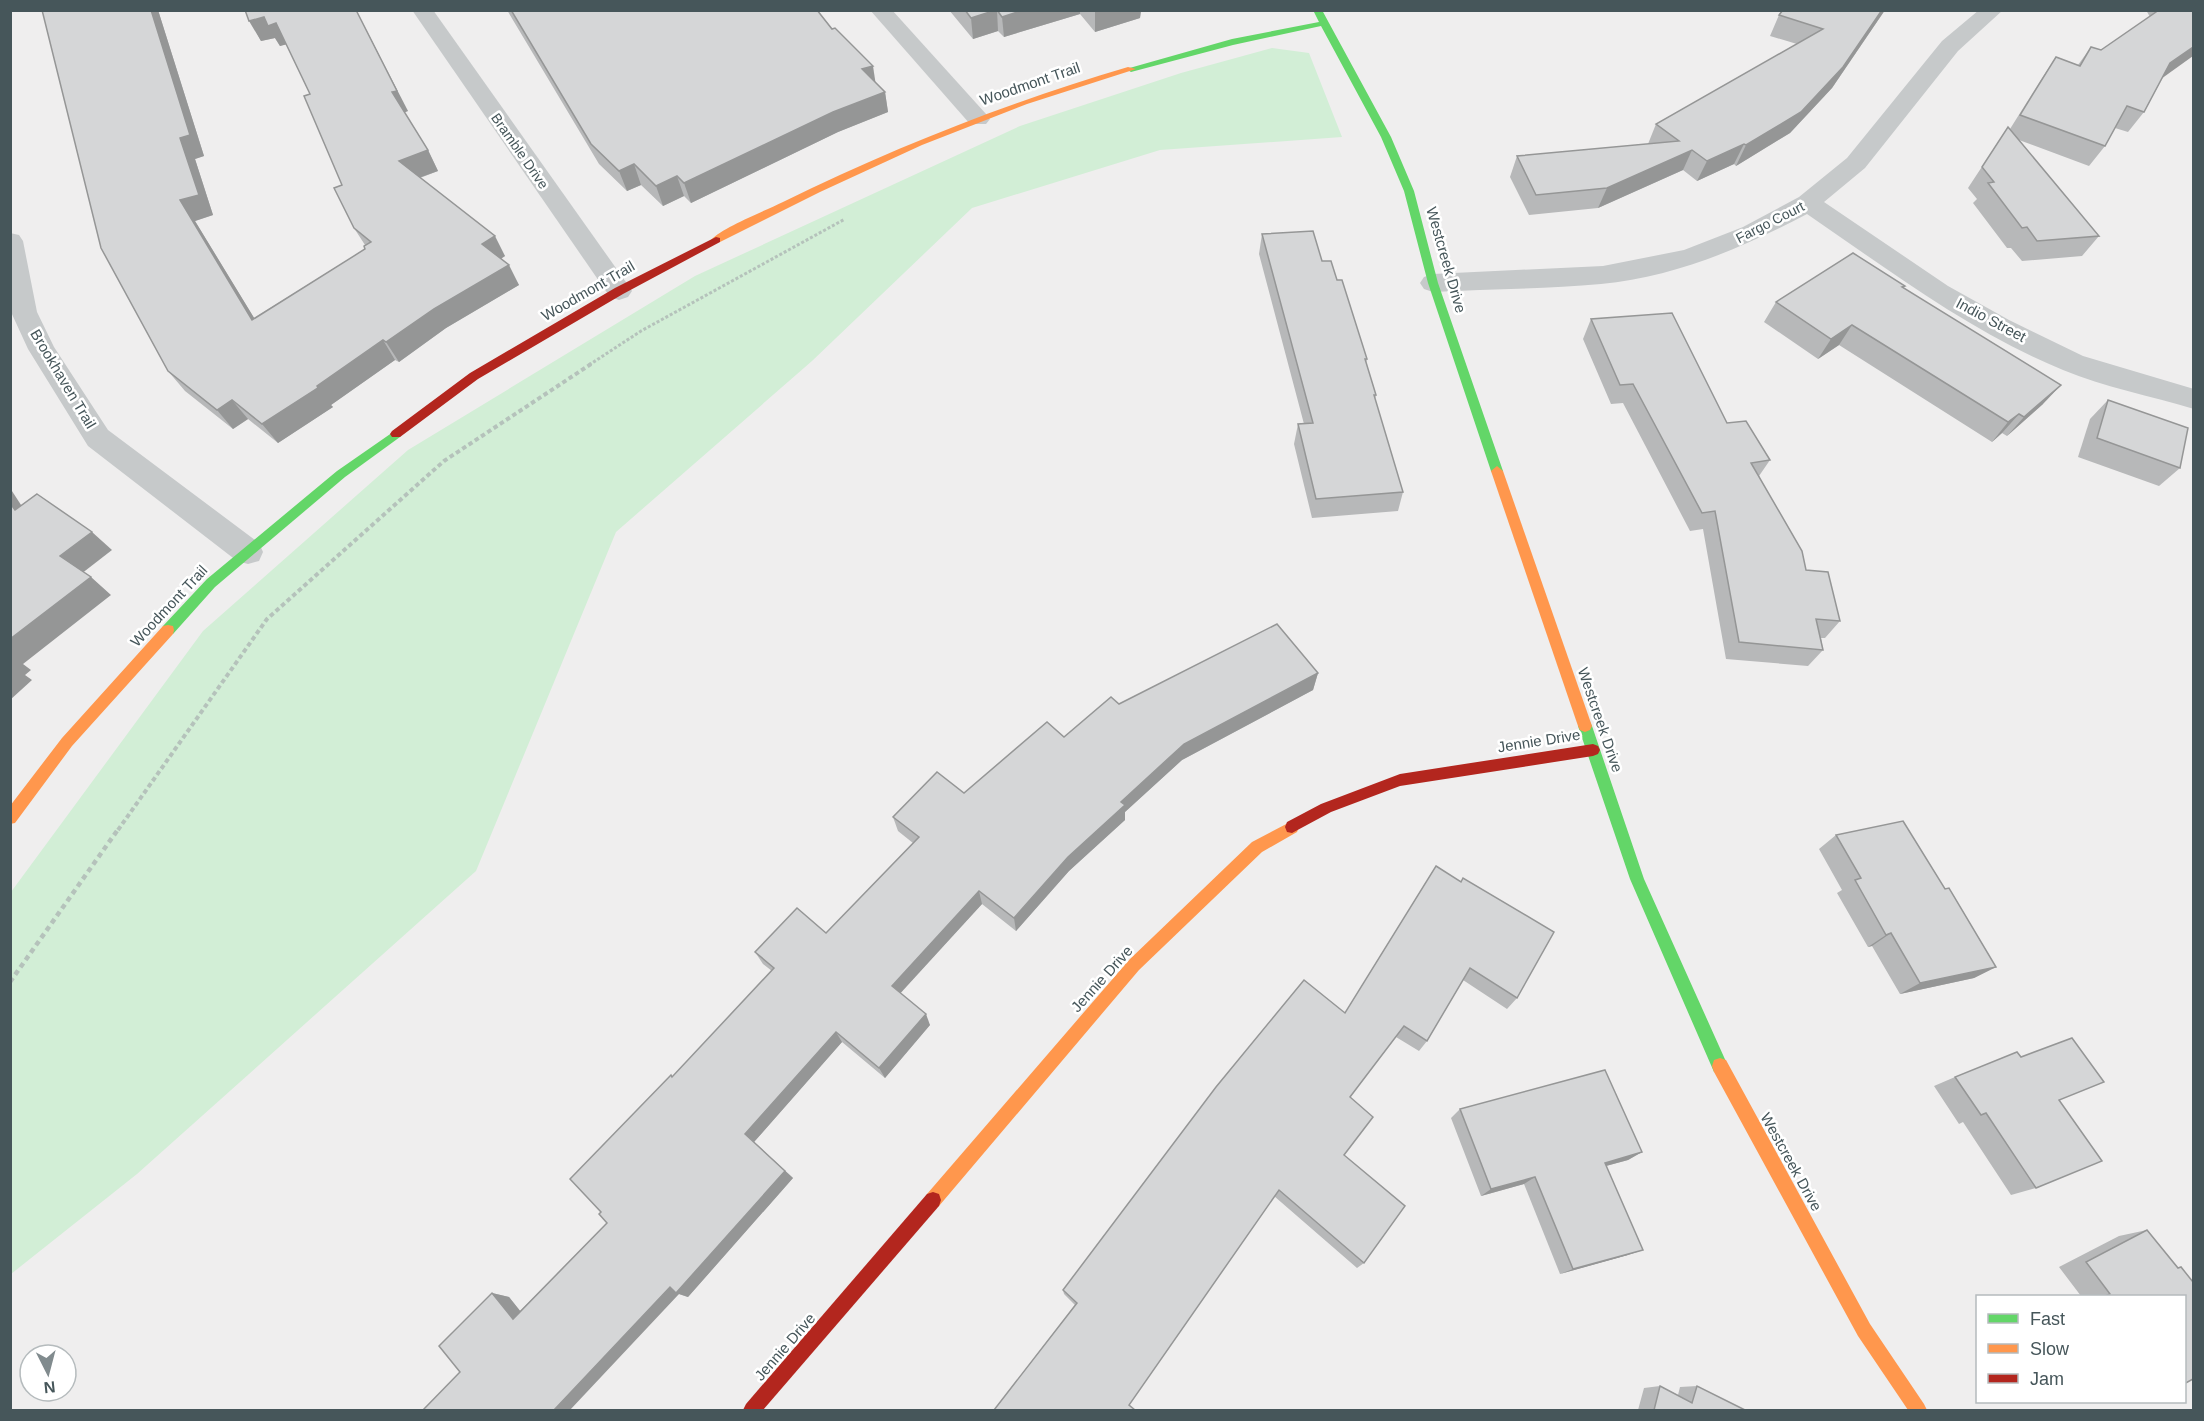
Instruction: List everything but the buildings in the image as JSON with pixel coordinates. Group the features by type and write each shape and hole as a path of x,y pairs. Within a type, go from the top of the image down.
{"street":[{"name":"Bramble Drive","path":"422,10 619,291"},
{"path":"880,10 978,119"},
{"name":"Westcreek Drive","path":"1317,10 1386,136 1409,191 1433,283 1637,879 1722,1069 1864,1330 1918,1410"},
{"name":"Fargo Court","path":"1433,283 1603,275 1678,259 1752,233 1808,203 1856,163 1950,46 1993,10"},
{"name":"Woodmont Trail","path":"10,818 67,742 211,583 341,474 474,376 619,291 785,204 978,119 1095,79 1232,42 1325,23"},
{"name":"Indio Street","path":"1808,203 1939,292 2000,327 2073,363 2193,399"},
{"name":"Brookhaven Trail","path":"10,241 24,312 42,349 98,438 248,552"},
{"name":"Jennie Drive","path":"752,1410 1134,965 1257,847 1326,808 1400,780 1593,750"}],"path":[{"path":"10,982 267,619 444,461 641,331 847,218"}],"green space":[{"path":"1272,48 1309,53 1342,137 1160,150 972,208 812,361 616,532 476,871 137,1174 11,1274 11,892 203,631 408,450 695,276 1020,126 1181,73"}],"traffic: fast":[{"path":"1317,10 1386,137 1409,191 1433,283 1497,471"},
{"path":"1131,69 1232,42 1325,23"},
{"path":"168,630 211,583 341,474 396,434"},
{"path":"1585,726 1637,879 1720,1066"}],"traffic: slow":[{"path":"716,240 816,190 919,143 1024,102 1131,69"},
{"path":"1497,471 1585,726"},
{"path":"10,818 67,742 168,630"},
{"path":"933,1200 1134,965 1257,847 1292,827"},
{"path":"1720,1066 1864,1330 1918,1410"}],"traffic: jam":[{"path":"396,434 474,376 619,291 716,240"},
{"path":"1292,827 1326,808 1400,780 1593,750"},
{"path":"752,1410 933,1200"}]}
